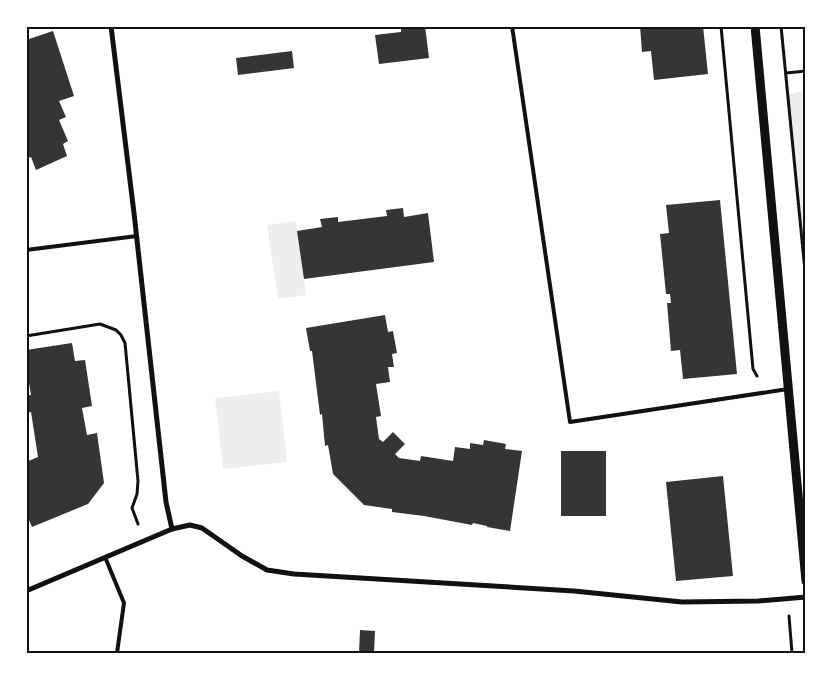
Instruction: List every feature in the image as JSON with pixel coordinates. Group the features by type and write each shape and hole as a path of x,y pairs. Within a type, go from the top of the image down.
{"street":[{"path":"111,26 137,236 166,502 172,529"},
{"path":"755,26 806,581"},
{"path":"26,591 172,529 190,525 202,528 242,556 267,570 294,574 574,591 682,602 743,602 806,597"}],"lane":[{"path":"512,26 570,422 788,389"},
{"path":"26,250 137,236"},
{"path":"105,557 124,603 117,653"}],"path":[{"path":"722,26 753,369 767,392"},
{"path":"781,26 806,281"},
{"path":"786,73 806,71"},
{"path":"26,336 100,324 116,330 121,335 124,343 138,481 138,494 132,508 145,541"},
{"path":"787,599 792,653"}],"shaded area":[{"path":"806,90 806,271 786,95"},
{"path":"296,221 306,295 278,299 267,225"},
{"path":"279,391 287,462 223,469 215,398"}],"building":[{"path":"401,26 425,26 429,58 379,64 375,35 401,32"},
{"path":"640,26 703,26 708,74 654,80 651,51 642,52"},
{"path":"53,31 74,96 59,101 66,117 59,120 68,141 63,144 67,156 36,170 31,157 26,159 26,105 29,104 26,95 26,40"},
{"path":"292,51 294,68 238,75 236,58"},
{"path":"720,200 737,374 683,379 680,350 671,351 667,303 671,303 670,294 666,294 660,234 669,233 666,205"},
{"path":"403,208 404,217 428,213 434,262 304,279 297,231 322,227 320,219 338,217 338,222 387,216 386,210"},
{"path":"385,315 388,332 393,331 397,353 392,354 394,367 388,367 390,382 376,384 381,416 376,417 379,439 383,442 393,432 405,444 395,454 399,458 420,461 421,456 453,461 455,447 470,449 470,443 483,445 484,440 506,444 505,449 522,451 510,531 473,523 472,525 392,512 392,509 364,505 333,474 328,445 325,446 312,351 310,351 306,328"},
{"path":"72,343 75,361 85,360 92,406 82,408 87,435 97,433 104,483 88,504 32,527 28,518 26,518 26,462 38,457 31,412 26,413 26,395 31,395 26,365 26,350"},
{"path":"561,451 606,451 606,516 561,516"},
{"path":"723,476 733,576 676,581 666,482"},
{"path":"360,630 375,631 374,653 359,653"}]}
